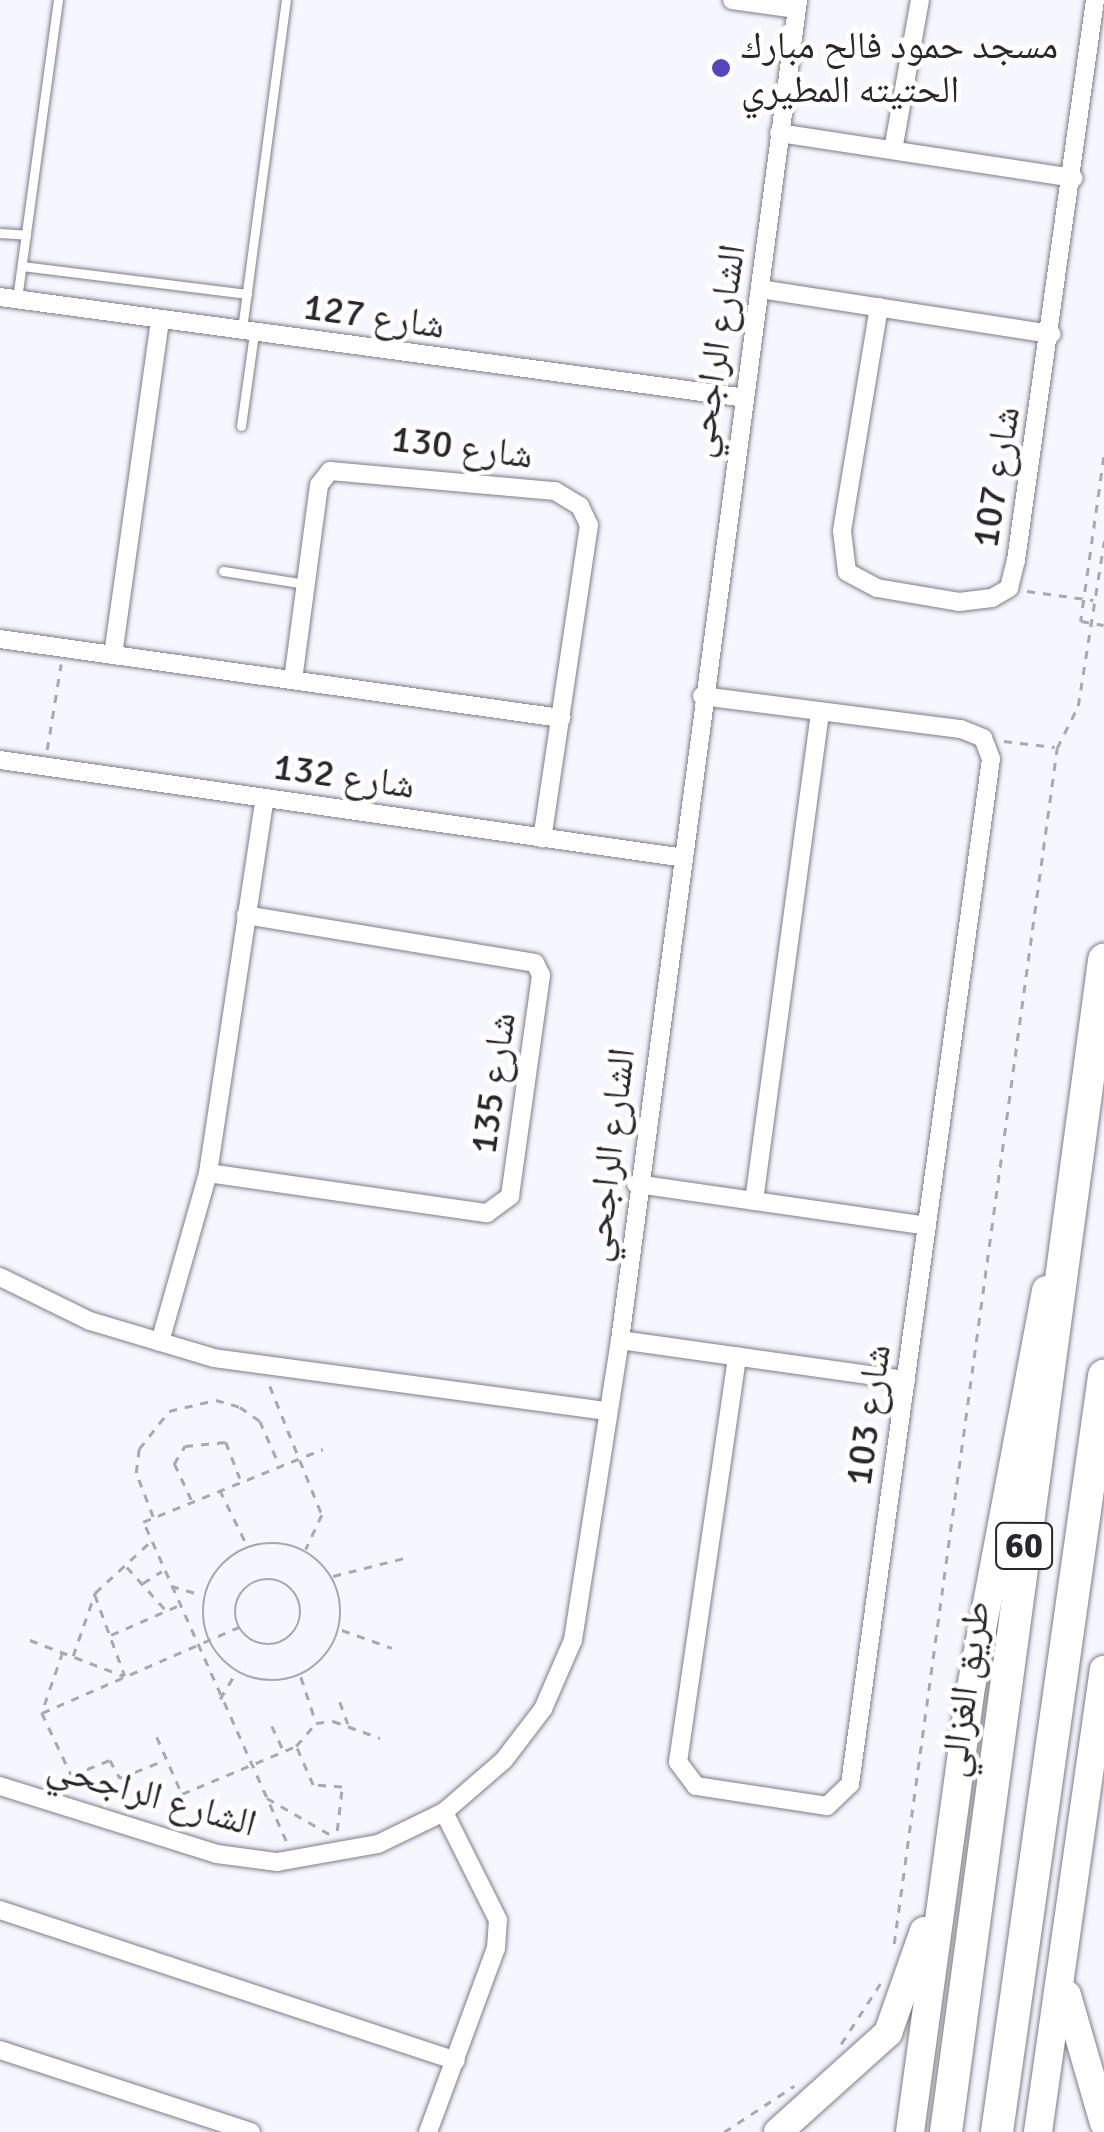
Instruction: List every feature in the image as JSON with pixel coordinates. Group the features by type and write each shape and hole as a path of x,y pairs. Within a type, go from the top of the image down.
{"highway":[{"name":"طريق الغزالي","path":"946,2132 1104,960"},
{"name":"60","path":"997,2132 1104,1376"}],"main road":[{"path":"910,2132 1013,1442 1081,1122"},
{"path":"1038,2132 1104,1670"},
{"path":"778,2132 888,2033 950,1848"},
{"path":"1068,1930 1067,2002 1104,2123"}],"street":[{"path":"732,0 797,4"},
{"path":"893,150 920,0"},
{"name":"شارع 107","path":"880,308 842,531 847,572 877,588 959,602 1009,588 1052,334 1094,0"},
{"name":"الشارع الراجحي","path":"0,1786 217,1854 295,1859 378,1844 444,1812 533,1722 573,1640 620,1340 678,857 739,397 760,289 797,4"},
{"path":"780,133 1074,178"},
{"path":"760,289 1052,334"},
{"name":"شارع 127","path":"8,298 739,397"},
{"path":"113,655 160,320"},
{"name":"شارع 130","path":"293,680 319,485 330,471 555,491 580,506 588,525 542,838"},
{"path":"0,639 561,718"},
{"path":"702,696 983,738"},
{"path":"754,1201 820,714"},
{"name":"شارع 103","path":"738,1356 678,1762 696,1786 827,1806 850,1784 991,759 983,738"},
{"name":"شارع 132","path":"0,760 678,857"},
{"path":"160,1342 208,1173 265,798"},
{"name":"شارع 135","path":"208,1173 487,1213 504,1208 512,1178 542,975 534,963 246,915"},
{"path":"636,1184 927,1226"},
{"path":"0,1277 90,1321 262,1365 608,1411"},
{"path":"620,1340 906,1380"},
{"path":"428,2132 456,2061 498,1920 444,1812"},
{"path":"0,1910 456,2061"},
{"path":"0,2050 251,2132"}],"lane":[{"path":"8,298 22,266 58,0"},
{"path":"242,426 247,294 286,0"},
{"path":"0,233 26,235"},
{"path":"22,266 247,294"},
{"path":"222,571 306,584"}],"path":[{"path":"1104,457 1081,621 1104,625"},
{"path":"890,1957 911,1868 1056,748 1078,706 1104,541"},
{"path":"1009,588 1094,600"},
{"path":"44,766 64,648"},
{"path":"983,738 1056,748"},
{"path":"262,1365 322,1515 306,1550"},
{"path":"153,1518 136,1473 139,1448 180,1406 240,1407 260,1422 280,1466"},
{"path":"192,1501 174,1464 205,1437 232,1451 240,1481"},
{"path":"295,1859 248,1766 143,1522 323,1449"},
{"path":"220,1490 248,1546"},
{"path":"74,1656 95,1593 151,1541"},
{"path":"248,1546 306,1550 332,1576 340,1630 300,1676 236,1671 209,1640 204,1596 220,1566 248,1546"},
{"path":"332,1576 404,1558"},
{"path":"125,1565 166,1610"},
{"path":"142,1584 164,1570"},
{"path":"273,1579 294,1591 301,1614 291,1636 269,1645 239,1628 236,1604 250,1584 273,1579"},
{"path":"170,1585 204,1596"},
{"path":"95,1593 126,1677"},
{"path":"110,1635 178,1605"},
{"path":"42,1713 239,1628"},
{"path":"340,1630 392,1648"},
{"path":"30,1640 126,1677"},
{"path":"63,1652 42,1713 72,1775 110,1760 120,1778 166,1760"},
{"path":"220,1701 236,1671"},
{"path":"300,1676 316,1723"},
{"path":"340,1702 349,1726"},
{"path":"316,1723 349,1726 380,1738"},
{"path":"156,1737 182,1794 296,1746 316,1723"},
{"path":"272,1726 284,1751"},
{"path":"264,1796 336,1840 342,1787 313,1786 296,1746"},
{"path":"829,2056 886,1973"},
{"path":"724,2132 806,2078"}],"place":[{"name":"مسجد حمود فالح مبارك الحتيته المطيري","path":"721,68"}]}
